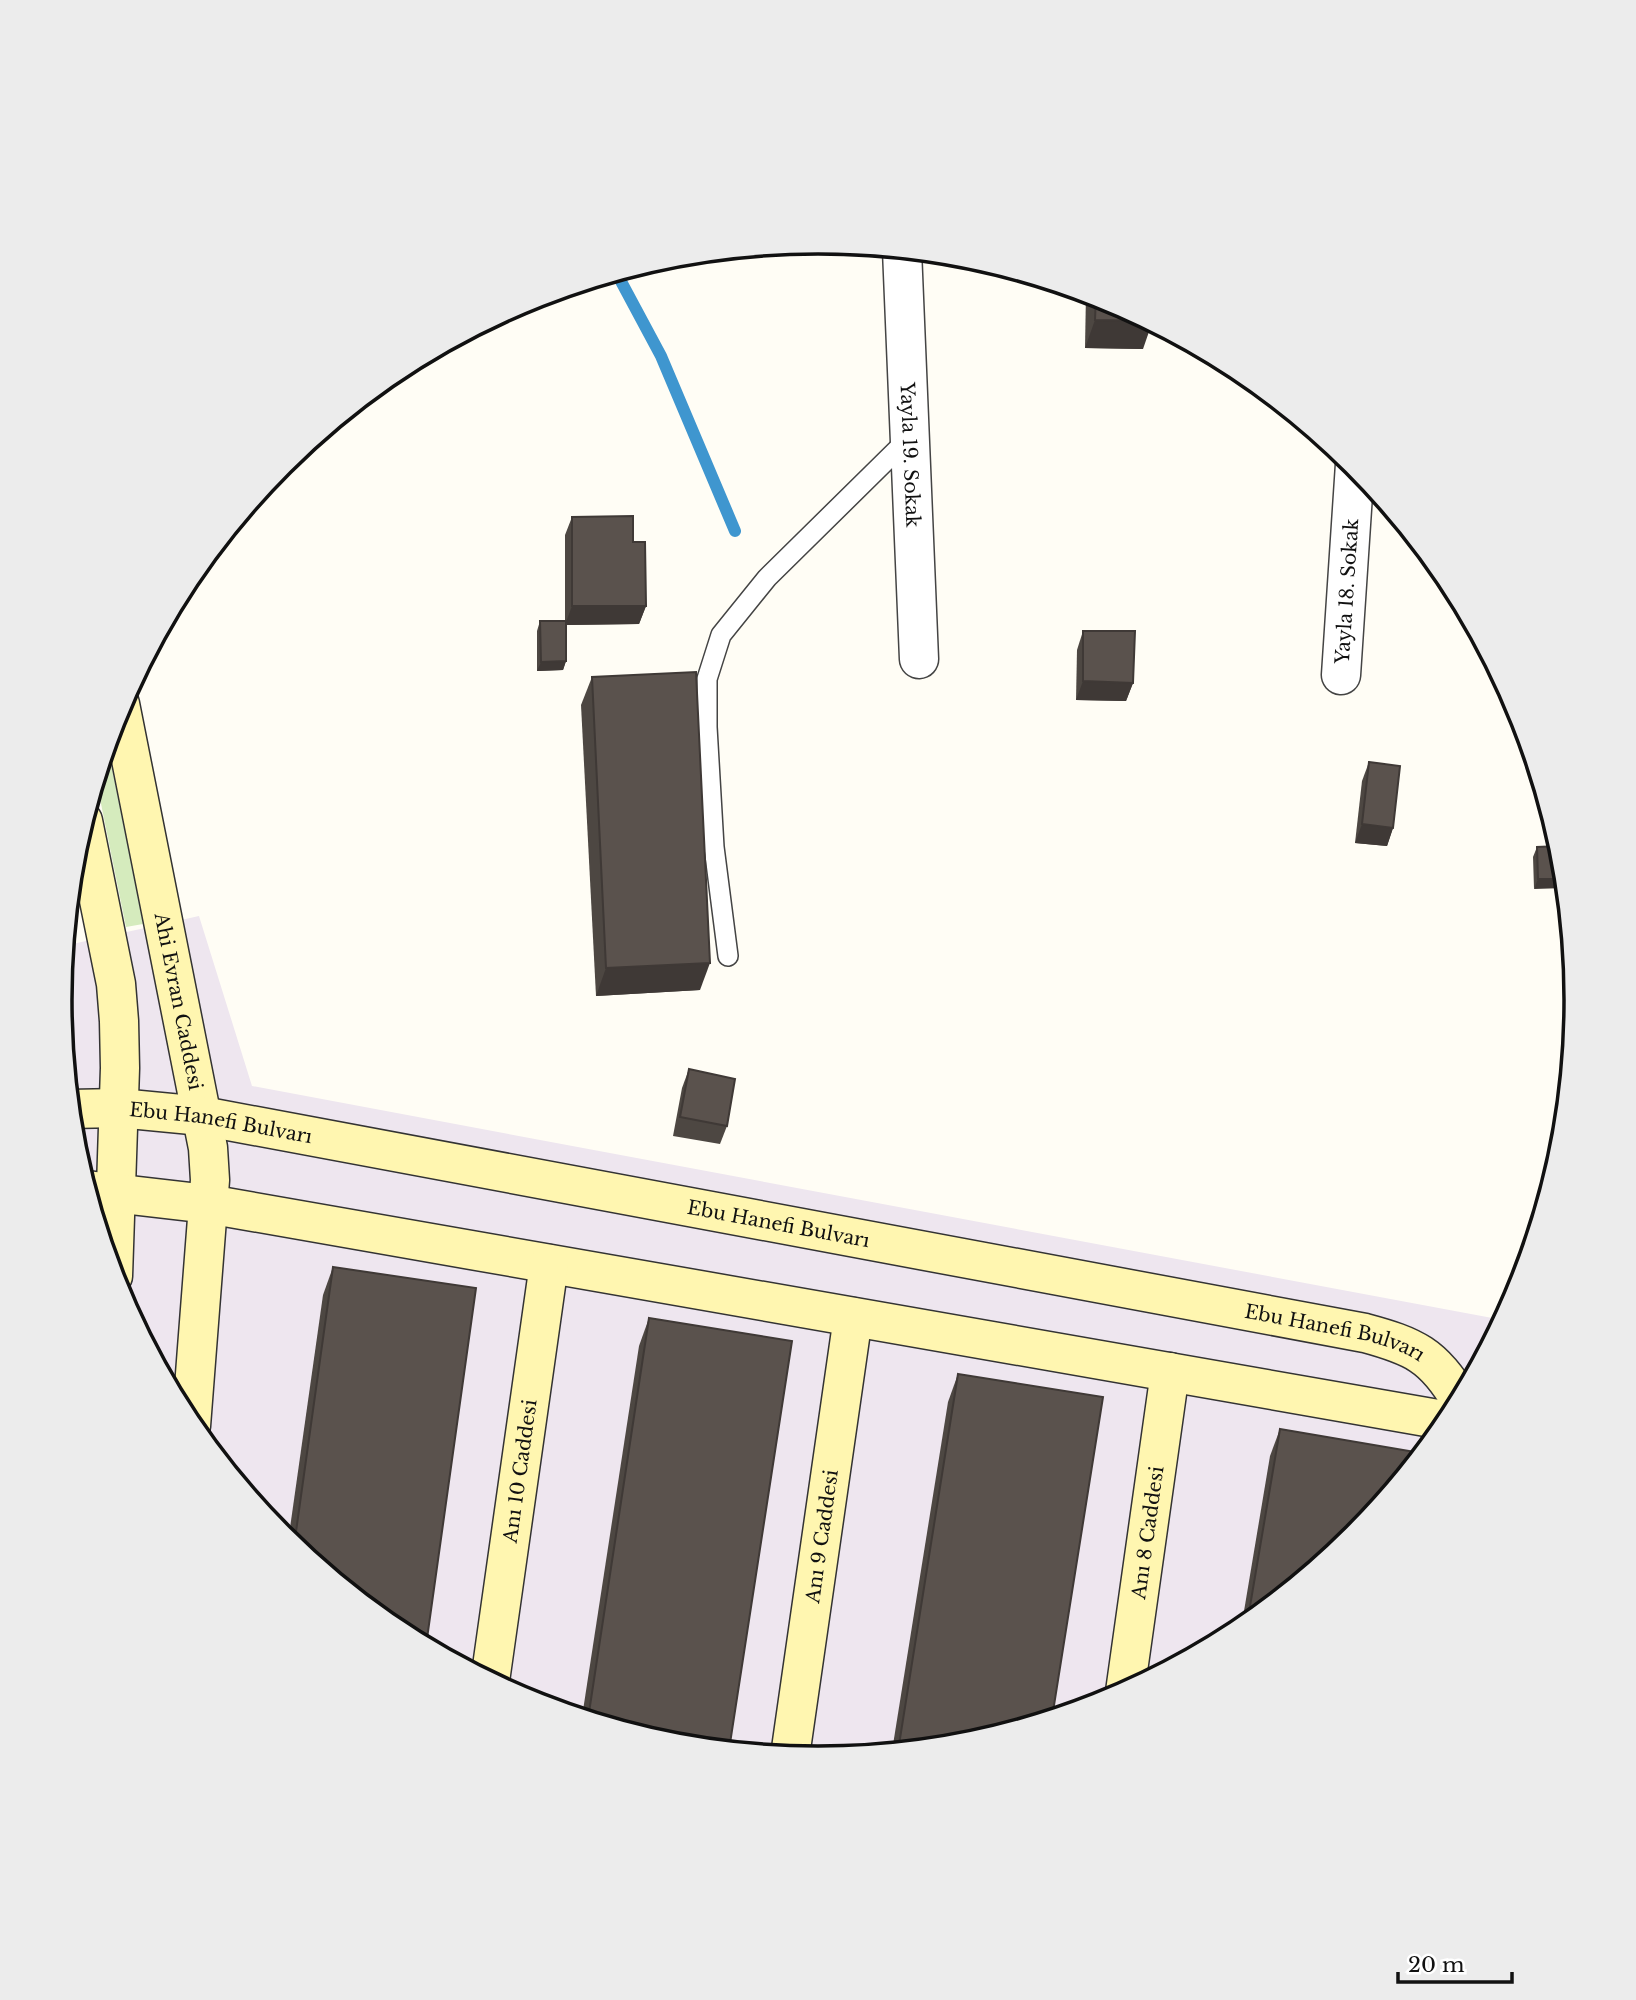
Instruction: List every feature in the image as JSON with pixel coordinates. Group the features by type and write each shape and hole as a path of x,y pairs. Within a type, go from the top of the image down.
{"street":[{"name":"Yayla 19. Sokak","path":"902,259 919,659"},
{"name":"Yayla 18. Sokak","path":"1341,675 1354,481"},
{"name":"Ahi Evran Caddesi","path":"124,726 208,1148 210,1180 193,1406"},
{"path":"88,846 116,984 119,1021 119,1108 101,1191 105,1220"},
{"name":"Ebu Hanefi Bulvarı","path":"80,1109 119,1108 202,1116 1365,1332 1396,1341 1424,1354 1442,1372 1454,1390"},
{"path":"101,1191 208,1204 1435,1419"},
{"name":"Anı 10 Caddesi","path":"491,1671 549,1264"},
{"name":"Anı 9 Caddesi","path":"792,1745 853,1317"},
{"name":"Anı 8 Caddesi","path":"1127,1679 1170,1372"}],"lane":[{"path":"728,956 713,847 707,727 707,679 721,635 767,578 910,438"}],"shaded area":[{"path":"199,916 252,1086 1492,1318 1464,1373 1438,1415 1410,1454 1346,1528 1272,1592 1233,1620 1148,1669 1058,1707 1011,1721 964,1732 867,1745 769,1745 672,1732 625,1721 578,1707 488,1669 403,1620 364,1592 290,1528 226,1454 198,1415 149,1330 111,1240 97,1193 86,1146 73,1049 74,944"}],"green space":[{"path":"111,761 143,924 126,927 100,798"}],"building":[{"path":"1095,308 1125,321 1095,320"},
{"path":"633,516 633,542 645,542 646,606 572,606 572,517"},
{"path":"540,621 566,621 566,661 541,662"},
{"path":"1083,631 1135,631 1133,683 1083,681"},
{"path":"696,672 710,963 606,968 592,677"},
{"path":"1369,762 1400,766 1393,828 1362,824"},
{"path":"1537,847 1548,847 1554,879 1538,879"},
{"path":"689,1069 735,1079 727,1126 680,1117"},
{"path":"333,1267 476,1288 428,1635 364,1592 296,1533"},
{"path":"649,1318 792,1341 730,1741 672,1732 589,1710"},
{"path":"958,1374 1103,1397 1054,1708 964,1732 899,1742"},
{"path":"1280,1429 1412,1451 1346,1528 1310,1561 1250,1608"}],"waterway":[{"path":"620,280 661,356 735,531"}]}
